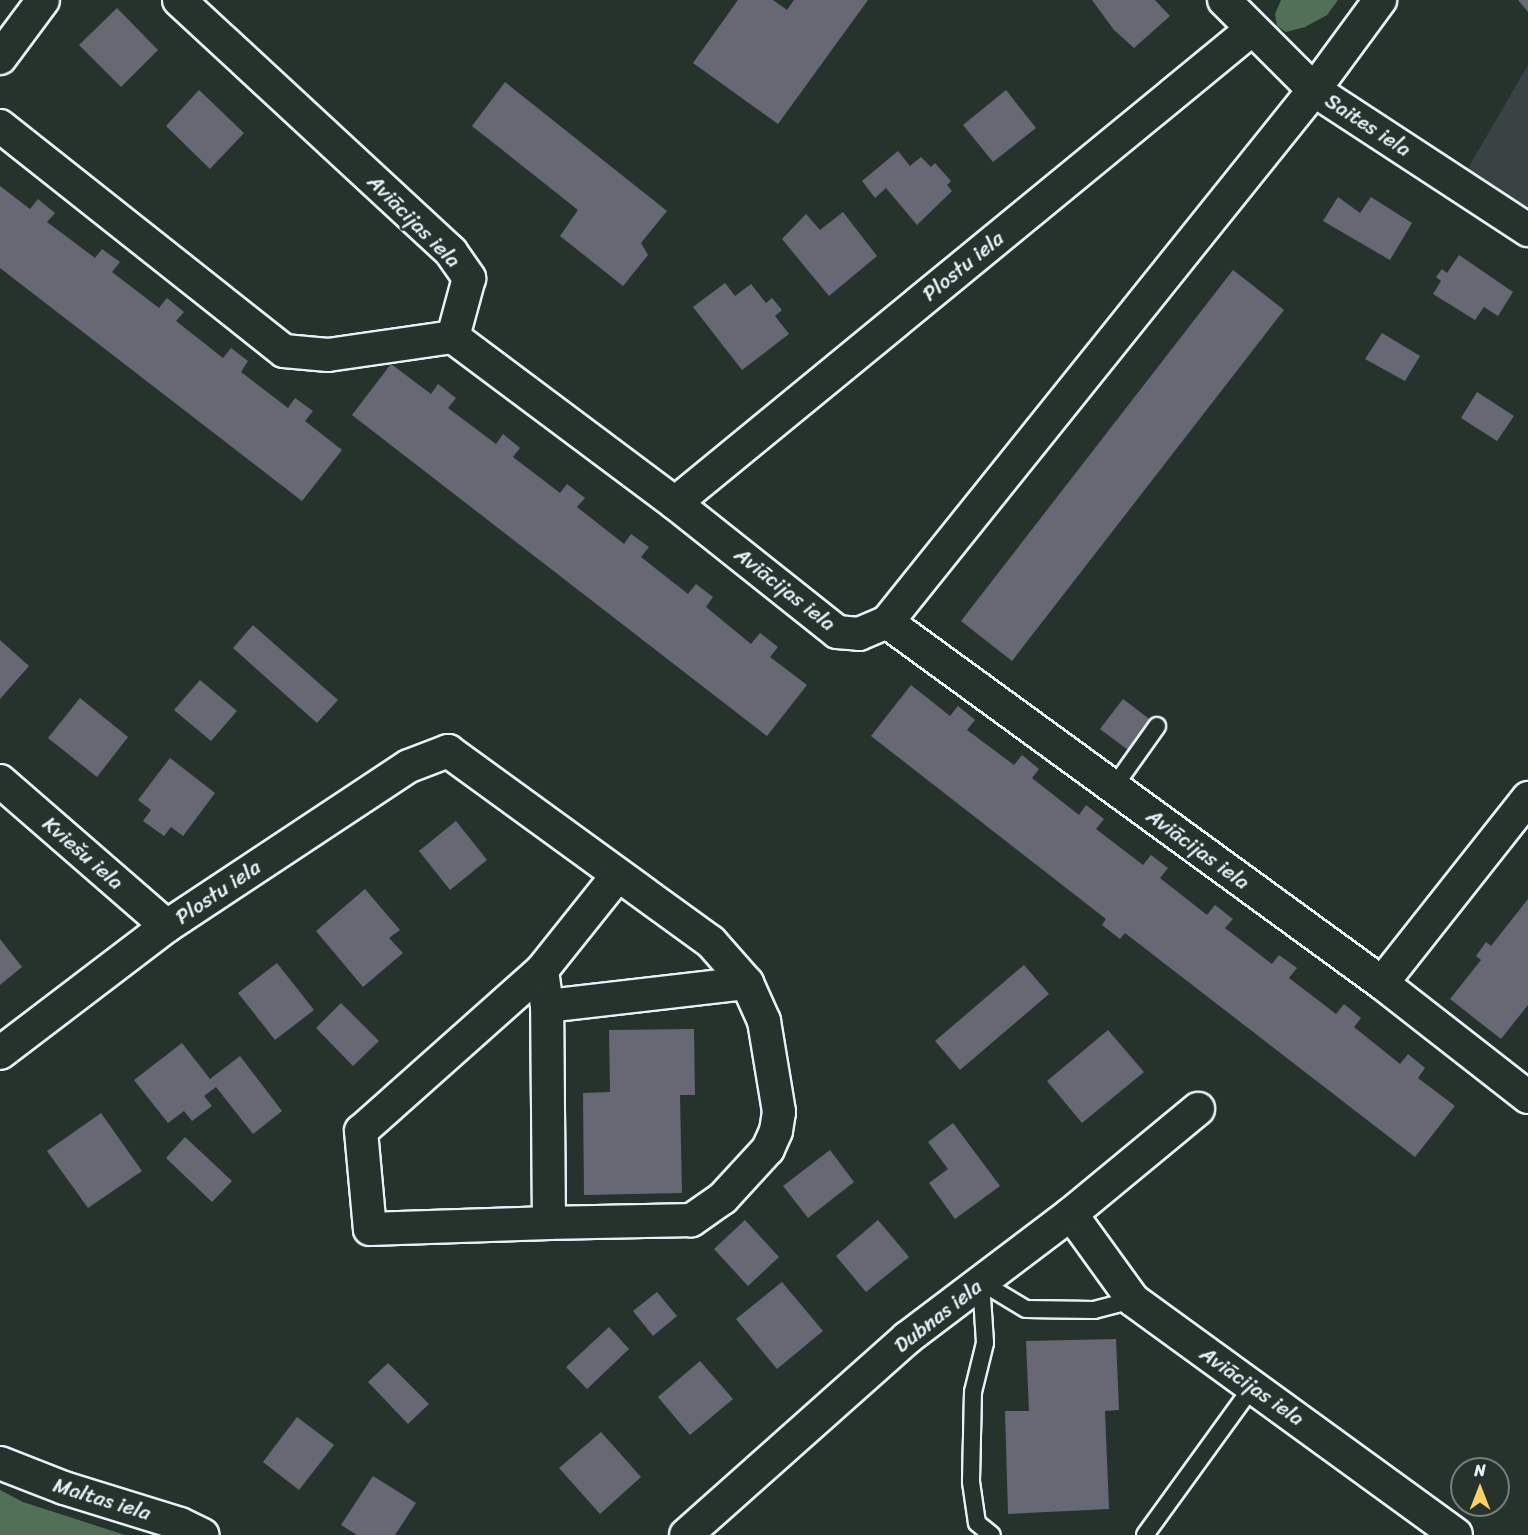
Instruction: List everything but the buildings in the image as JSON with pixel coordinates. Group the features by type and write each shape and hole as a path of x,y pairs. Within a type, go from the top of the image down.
{"street":[{"path":"0,58 43,0"},
{"name":"Aviācijas iela","path":"178,0 451,252 469,278 453,337 675,503 837,632 859,634 887,622 1382,983 1528,1097"},
{"path":"887,622 1314,90 1380,0"},
{"name":"Saites iela","path":"1229,1 1251,30 1314,90 1528,230"},
{"name":"Plostu iela","path":"675,503 1251,30"},
{"path":"0,126 284,351 328,354 453,337"},
{"name":"Plostu iela","path":"0,1053 167,926 409,766 448,751 617,876"},
{"name":"Kviešu iela","path":"0,781 167,926"},
{"path":"1382,983 1528,798"},
{"path":"617,876 711,942 747,983 764,1021 779,1112 768,1149 723,1198 691,1220 370,1229 361,1131 542,970 617,876"},
{"path":"542,970 547,1006 549,1223"},
{"path":"547,1006 747,983"},
{"name":"Dubnas iela","path":"686,1535 907,1338 1071,1214 1198,1109"},
{"name":"Aviācijas iela","path":"1071,1214 1133,1300 1456,1535"},
{"name":"Maltas iela","path":"0,1463 64,1488 180,1524 203,1535"}],"lane":[{"path":"1113,788 1157,726"},
{"path":"981,1282 1026,1309 1094,1310 1133,1300"},
{"path":"981,1282 985,1343 973,1392 972,1482 977,1523 992,1535"},
{"path":"1145,1535 1253,1386"}],"shaded area":[{"path":"1528,65 1528,208 1467,170"}],"green space":[{"path":"1281,0 1338,0 1327,15 1305,27 1286,32 1277,26 1275,14"},
{"path":"0,1490 23,1502 125,1535 0,1535"}]}
